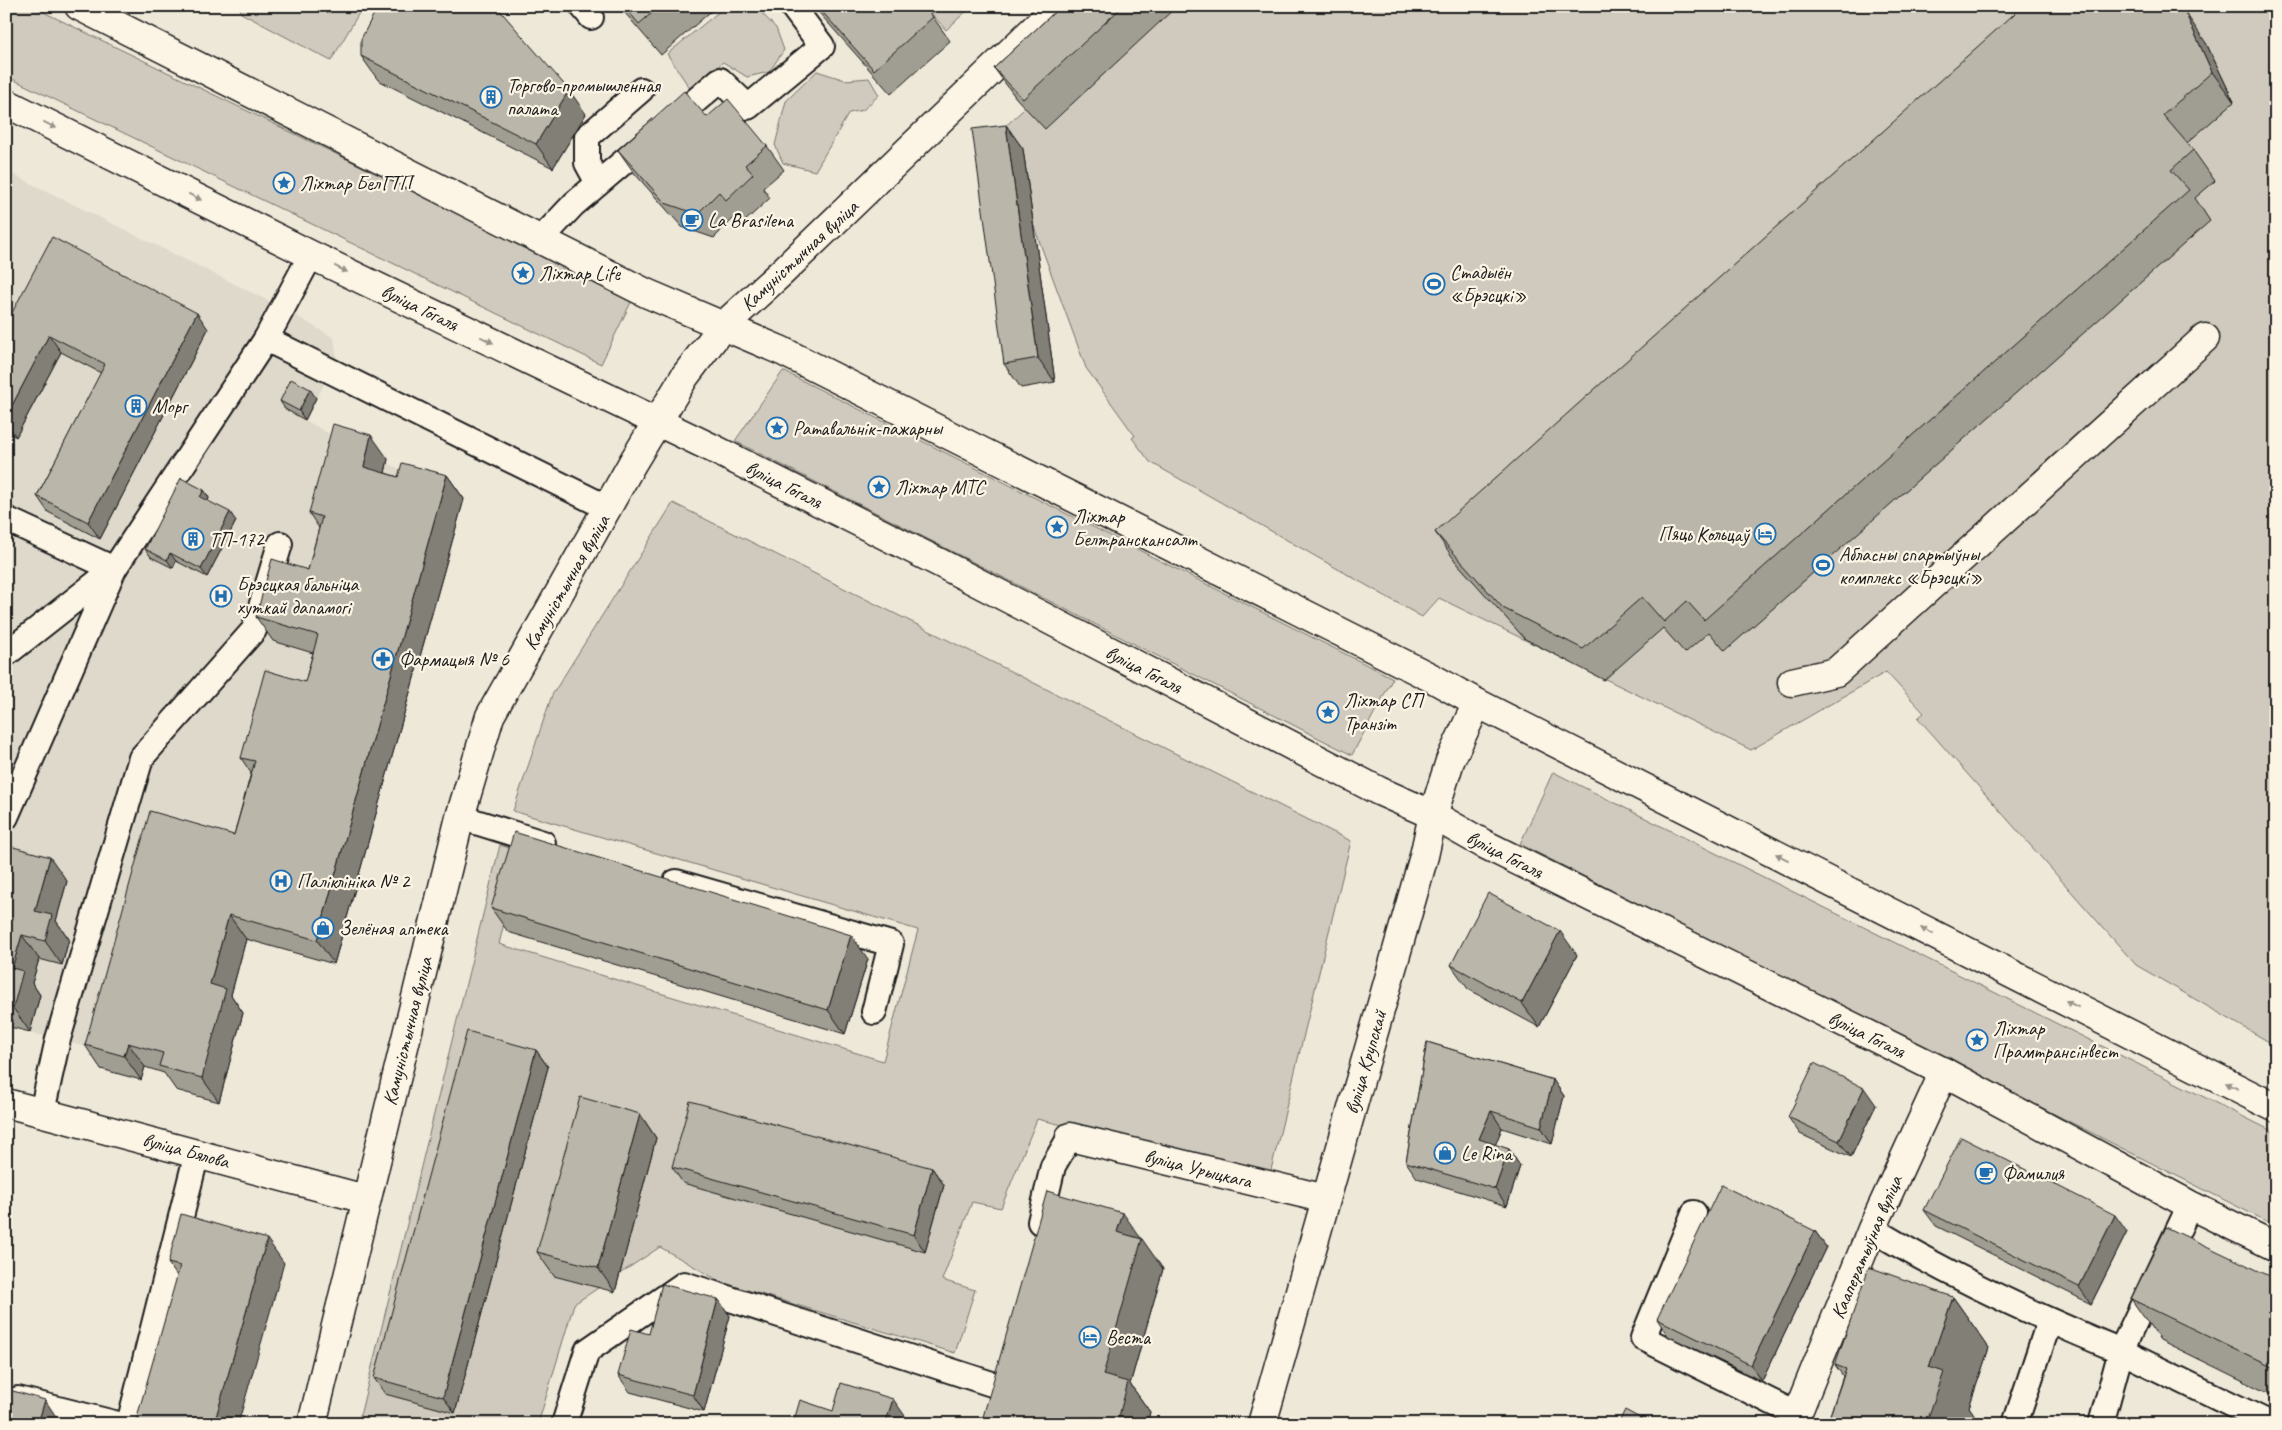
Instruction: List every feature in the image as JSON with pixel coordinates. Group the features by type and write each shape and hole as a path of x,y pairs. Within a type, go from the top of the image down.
{"main road":[{"path":"79,6 646,293 782,351 1396,660 1477,703 2276,1108"},
{"name":"Камуністычная вуліца","path":"312,1424 365,1199 460,817 490,716 657,422 686,376 723,326 782,273 1058,6"},
{"name":"вуліца Гогаля","path":"6,103 311,255 657,422 932,558 1379,791 1433,815 1493,848 1944,1072 2190,1205 2276,1247"},
{"path":"1792,682 1836,672 2205,338"},
{"name":"вуліца Крупскай","path":"1262,1424 1424,856 1433,815 1450,761 1477,703"},
{"name":"Кааператыўная вуліца","path":"1795,1419 1872,1229 1944,1072"},
{"name":"вуліца Бялова","path":"6,1103 365,1199"},
{"name":"вуліца Урыцкага","path":"1070,1137 1326,1199"}],"lane":[{"path":"541,239 598,184 720,80 748,107 822,46 792,6"},
{"path":"598,184 587,163 587,137 641,90"},
{"path":"6,817 9,816 114,569 266,339 311,255"},
{"path":"266,339 608,508"},
{"path":"6,519 114,569"},
{"path":"42,1112 58,1039 141,758 254,630 280,544"},
{"path":"6,654 114,569"},
{"path":"460,817 565,850"},
{"path":"651,875 891,944 874,1012"},
{"path":"1035,1243 1053,1166 1070,1137"},
{"path":"129,1424 197,1153"},
{"path":"2101,1424 2121,1352 2190,1205"},
{"path":"1694,1213 1643,1338 1795,1419"},
{"path":"1872,1229 1904,1248 2049,1322 2121,1352 2271,1424"},
{"path":"564,1424 587,1351 684,1284 1001,1387"},
{"path":"2015,1424 2049,1322"},
{"path":"12,1397 118,1424"}],"shaded area":[{"path":"6,6 31,6 633,298 601,364 6,76"},
{"path":"240,6 363,6 331,61 241,13"},
{"path":"726,6 755,6 776,28 784,50 769,72 747,77 723,62 691,90 667,54"},
{"path":"925,6 972,6 946,30"},
{"name":"Абласны спартыўны комплекс «Брэсцкі»","path":"1136,6 2276,6 2276,1046 2136,965 1918,718 1924,713 1886,672 1751,750 1439,598 1422,617 1150,462 1132,438 1135,436 1086,368 999,132"},
{"path":"817,71 845,80 869,78 879,95 863,110 849,113 815,171 783,163 775,145 786,101"},
{"name":"Брэсцкая бальніца хуткай дапамогі","path":"6,171 283,308 334,338 337,360 305,420 345,443 463,499 334,964 246,940 227,1008 243,1013 219,1102 176,1090 179,1077 145,1067 141,1080 101,1069 105,1052 6,1026"},
{"path":"783,371 1393,678 1352,755 735,441"},
{"path":"673,503 1351,841 1270,1174 1037,1119 1001,1208 972,1202 942,1280 975,1290 955,1353 721,1282 660,1247 574,1304 538,1424 358,1424 500,845 521,852 499,944 883,1061 918,930 513,811 552,695"},
{"path":"1553,772 2276,1133 2276,1226 1520,844"}],"building":[{"name":"Торгово-промышленная палата","path":"378,6 496,6 569,90 536,144 361,56 361,39"},
{"path":"624,6 660,6 639,24"},
{"path":"817,6 924,6 933,17 874,70"},
{"path":"1061,6 1123,6 1023,99 994,68"},
{"name":"Абласны спартыўны комплекс «Брэсцкі»","path":"2023,6 2179,6 2185,12 2212,72 2163,115 2193,150 2171,170 2189,190 1704,620 1687,601 1664,622 1642,597 1583,649 1503,608 1435,532"},
{"path":"684,91 707,117 728,99 767,146 745,165 753,174 726,200 719,192 697,214 665,203 618,150"},
{"path":"1006,125 1038,358 1004,364 972,129"},
{"name":"Морг","path":"52,237 197,313 88,522 37,496 105,364 49,335 6,417 6,324"},
{"path":"291,379 310,389 299,411 280,401"},
{"path":"333,424 371,435 364,467 398,477 402,463 447,475 317,940 229,915 210,984 226,989 202,1078 159,1066 163,1053 128,1043 124,1056 85,1045 150,811 234,835 255,761 241,758 265,670 305,682 318,635 256,617 272,559 308,570 322,517 309,513"},
{"name":"ТП-172","path":"181,478 204,490 200,497 230,512 201,569 170,553 167,560 145,549"},
{"path":"514,832 851,935 828,1010 491,908"},
{"path":"6,845 50,857 35,911 52,915 45,941 22,935 12,968 23,971 13,1008 6,1007"},
{"path":"1488,893 1560,931 1522,1003 1451,965"},
{"path":"467,1031 536,1050 443,1397 374,1378"},
{"path":"1427,1042 1553,1080 1541,1127 1491,1111 1479,1139 1509,1149 1495,1189 1406,1162"},
{"path":"1814,1063 1864,1088 1839,1141 1788,1117"},
{"path":"580,1097 640,1114 598,1268 537,1252"},
{"path":"690,1101 932,1168 914,1235 672,1167"},
{"path":"1961,1137 2115,1215 2079,1287 1924,1210"},
{"path":"1721,1185 1815,1231 1751,1365 1657,1319"},
{"name":"Веста","path":"1047,1191 1123,1213 1117,1232 1142,1239 1103,1375 1128,1382 1117,1424 1092,1417 1090,1424 981,1424"},
{"path":"181,1214 267,1239 214,1424 135,1424 180,1266 168,1263"},
{"path":"2166,1227 2276,1279 2276,1369 2131,1299"},
{"path":"1869,1267 1953,1297 1929,1367 1944,1372 1926,1424 1827,1424 1846,1369 1835,1365"},
{"path":"662,1284 718,1299 693,1395 618,1375 631,1329 649,1334"},
{"path":"841,1383 893,1399 885,1424 793,1424 800,1400 833,1411"},
{"path":"6,1389 45,1400 39,1420 53,1424 6,1424"},
{"path":"1625,1410 1651,1424 1618,1424"}],"place":[{"name":"Торгово-промышленная палата","path":"491,97"},
{"name":"Ліхтар БелГТП","path":"284,183"},
{"name":"La Brasilena","path":"692,220"},
{"name":"Ліхтар Life","path":"523,273"},
{"name":"Стадыён «Брэсцкі»","path":"1434,284"},
{"name":"Морг","path":"136,406"},
{"name":"Ратавальнік-пажарны","path":"777,428"},
{"name":"Ліхтар МТС","path":"879,487"},
{"name":"Ліхтар Белтранскансалт","path":"1057,527"},
{"name":"Пяць Кольцаў","path":"1765,534"},
{"name":"ТП-172","path":"193,539"},
{"name":"Абласны спартыўны комплекс «Брэсцкі»","path":"1823,565"},
{"name":"Брэсцкая бальніца хуткай дапамогі","path":"221,596"},
{"name":"Фармацыя № 6","path":"383,659"},
{"name":"Ліхтар СП Транзіт","path":"1328,712"},
{"name":"Паліклініка № 2","path":"281,881"},
{"name":"Зелёная аптека","path":"323,928"},
{"name":"Ліхтар Прамтрансінвест","path":"1977,1040"},
{"name":"Le Rina","path":"1445,1153"},
{"name":"Фамилия","path":"1986,1173"},
{"name":"Веста","path":"1090,1337"}]}
